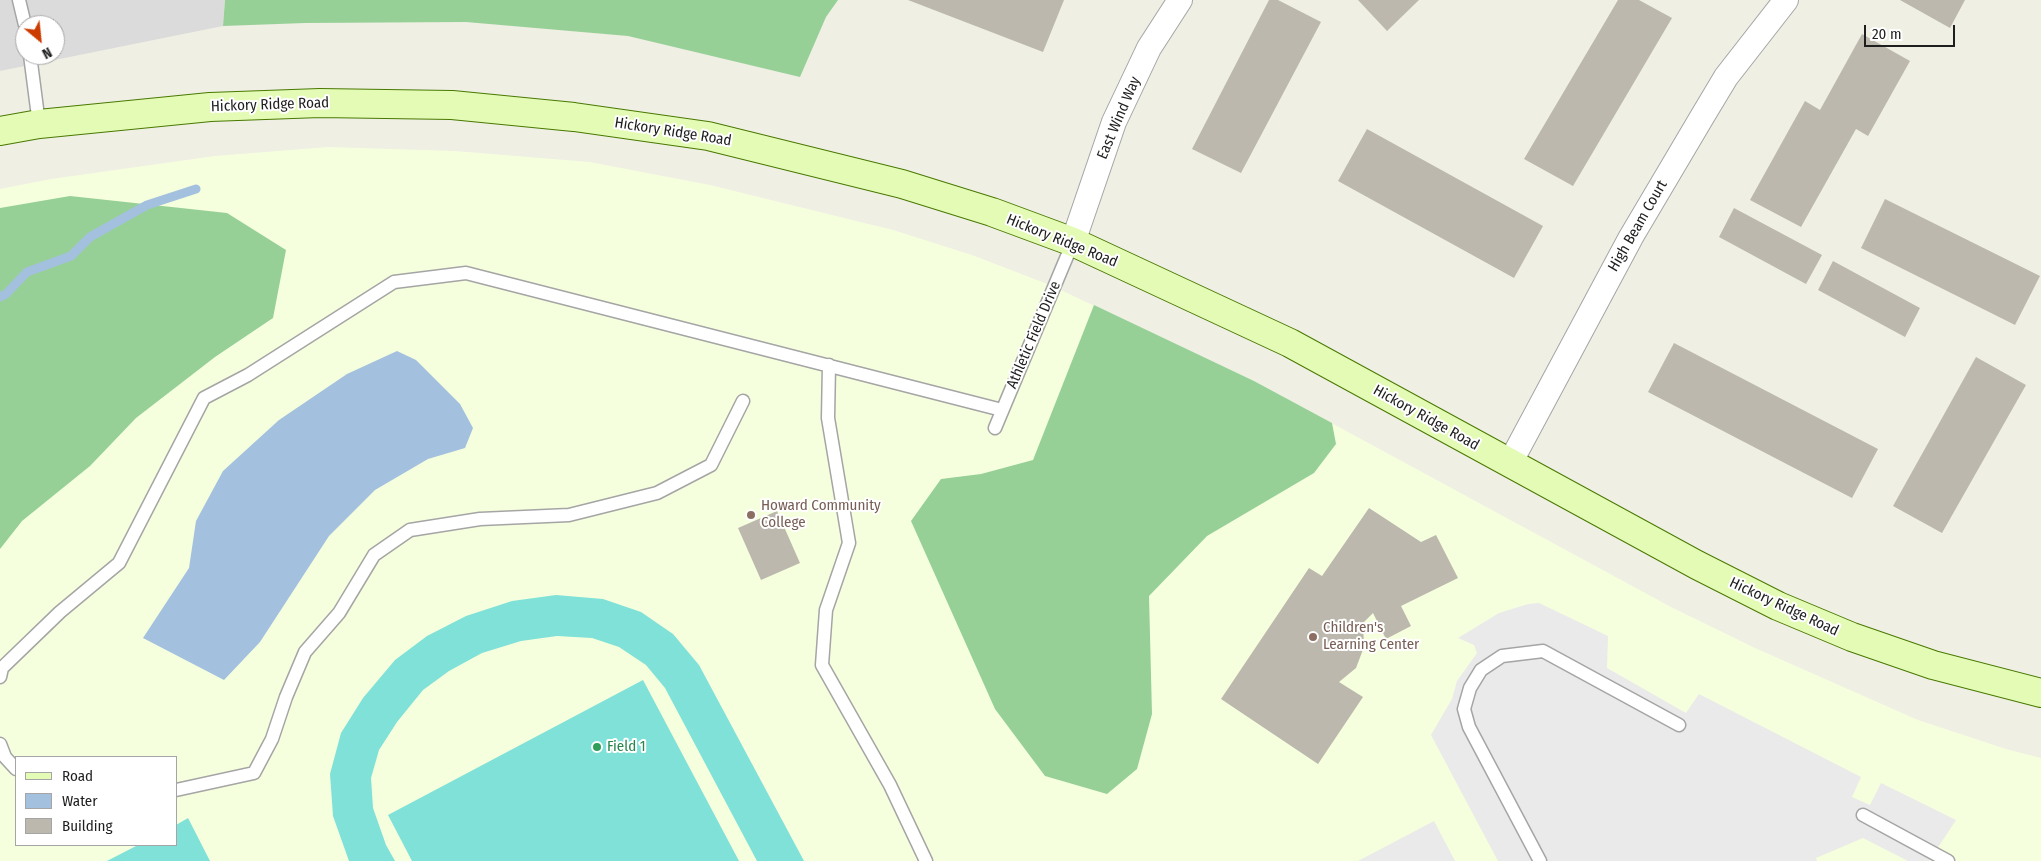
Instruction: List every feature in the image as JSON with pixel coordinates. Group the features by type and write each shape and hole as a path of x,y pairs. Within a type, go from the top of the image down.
{"street":[{"name":"East Wind Way","path":"1073,242 1114,122 1149,48 1180,0"},
{"name":"High Beam Court","path":"1510,464 1631,237 1702,117 1726,77 1786,0"},
{"name":"Hickory Ridge Road","path":"0,131 39,124 210,107 320,103 452,105 574,117 708,136 902,184 992,212 1073,242 1290,343 1510,464 1778,606 1852,637 1933,665 2041,693"}],"lane":[{"path":"19,0 23,15"},
{"path":"31,65 39,124"},
{"name":"Athletic Field Drive","path":"995,428 1073,242"},
{"path":"0,677 2,668 60,612 120,563 204,398 248,376 394,282 466,273 1002,410"},
{"path":"830,365 828,418 849,543 826,610 822,665 890,785 926,861"},
{"path":"178,790 254,773 272,739 286,697 306,652 340,613 374,555 410,530 480,519 568,515 657,493 711,465 744,401"},
{"path":"1540,861 1469,727 1464,709 1470,688 1481,670 1502,656 1543,651 1679,726"},
{"path":"0,744 5,757 15,768"},
{"path":"1863,815 1948,861"}],"shaded area":[{"path":"0,0 225,0 223,26 65,58 65,15 15,15 15,65 30,65 0,71"},
{"name":"Howard Community College","path":"328,147 455,151 590,162 710,185 893,230 972,255 1050,285 1254,381 1671,607 1755,648 1918,720 2006,749 2041,758 2041,861 0,861 0,189 51,179 215,156"},
{"path":"556,595 603,599 641,612 673,634 699,665 804,861 757,861 665,688 646,665 619,647 592,638 557,636 521,641 482,653 449,671 423,690 397,722 379,750 371,778 373,808 386,845 395,861 349,861 333,816 330,774 341,733 363,698 395,660 427,636 466,616 512,601"},
{"path":"1539,603 1608,636 1607,668 1686,713 1699,694 1861,777 1852,797 1870,805 1881,783 1956,820 1929,861 1908,861 1863,838 1816,858 1817,861 1498,861 1431,735 1452,699 1457,681 1477,653 1474,645 1458,638 1499,613 1528,604"},
{"name":"Field 1","path":"643,680 739,861 412,861 388,815"},
{"path":"188,818 210,861 107,861 136,846 178,846 178,824"},
{"path":"1434,821 1455,861 1358,861"}],"green space":[{"path":"225,0 838,0 826,17 800,77 628,36 466,22 305,23 223,26"},
{"path":"70,196 227,213 286,250 273,318 215,357 136,418 90,466 22,521 0,549 0,208"},
{"path":"1094,305 1254,381 1332,423 1336,444 1314,473 1207,536 1149,596 1152,714 1137,769 1107,794 1045,776 995,709 911,521 941,479 981,474 1033,460"}],"water":[{"path":"397,351 416,360 460,404 473,428 465,448 428,459 375,490 329,536 260,642 224,680 143,638 189,568 196,521 223,471 279,420 347,374"}],"building":[{"path":"908,0 1064,0 1043,52"},
{"path":"1269,0 1278,0 1321,22 1241,173 1192,149"},
{"path":"1358,0 1419,0 1387,31"},
{"path":"1618,0 1639,0 1672,18 1573,186 1524,159"},
{"path":"1900,0 1965,0 1950,28"},
{"path":"1862,34 1910,61 1868,136 1856,129 1801,227 1750,200 1805,101 1820,110"},
{"path":"1367,129 1543,226 1514,278 1338,181"},
{"path":"1885,199 2040,276 2015,325 1861,248"},
{"path":"1734,208 1822,255 1806,284 1719,237"},
{"path":"1833,261 1920,308 1905,337 1818,290"},
{"path":"1674,343 1878,449 1852,498 1648,392"},
{"path":"1976,357 2026,385 1942,533 1893,506"},
{"name":"Children's Learning Center","path":"1369,508 1421,542 1436,535 1458,578 1401,606 1411,626 1386,639 1373,613 1363,623 1364,647 1356,668 1339,682 1363,697 1318,764 1221,699 1309,568 1322,576"},
{"path":"777,511 800,563 761,580 738,528"}],"waterway":[{"path":"0,297 6,294 27,272 71,256 90,237 147,205 196,189"}],"place":[{"name":"Howard Community College","path":"751,515"},
{"name":"Children's Learning Center","path":"1313,637"},
{"name":"Field 1","path":"597,747"}]}
